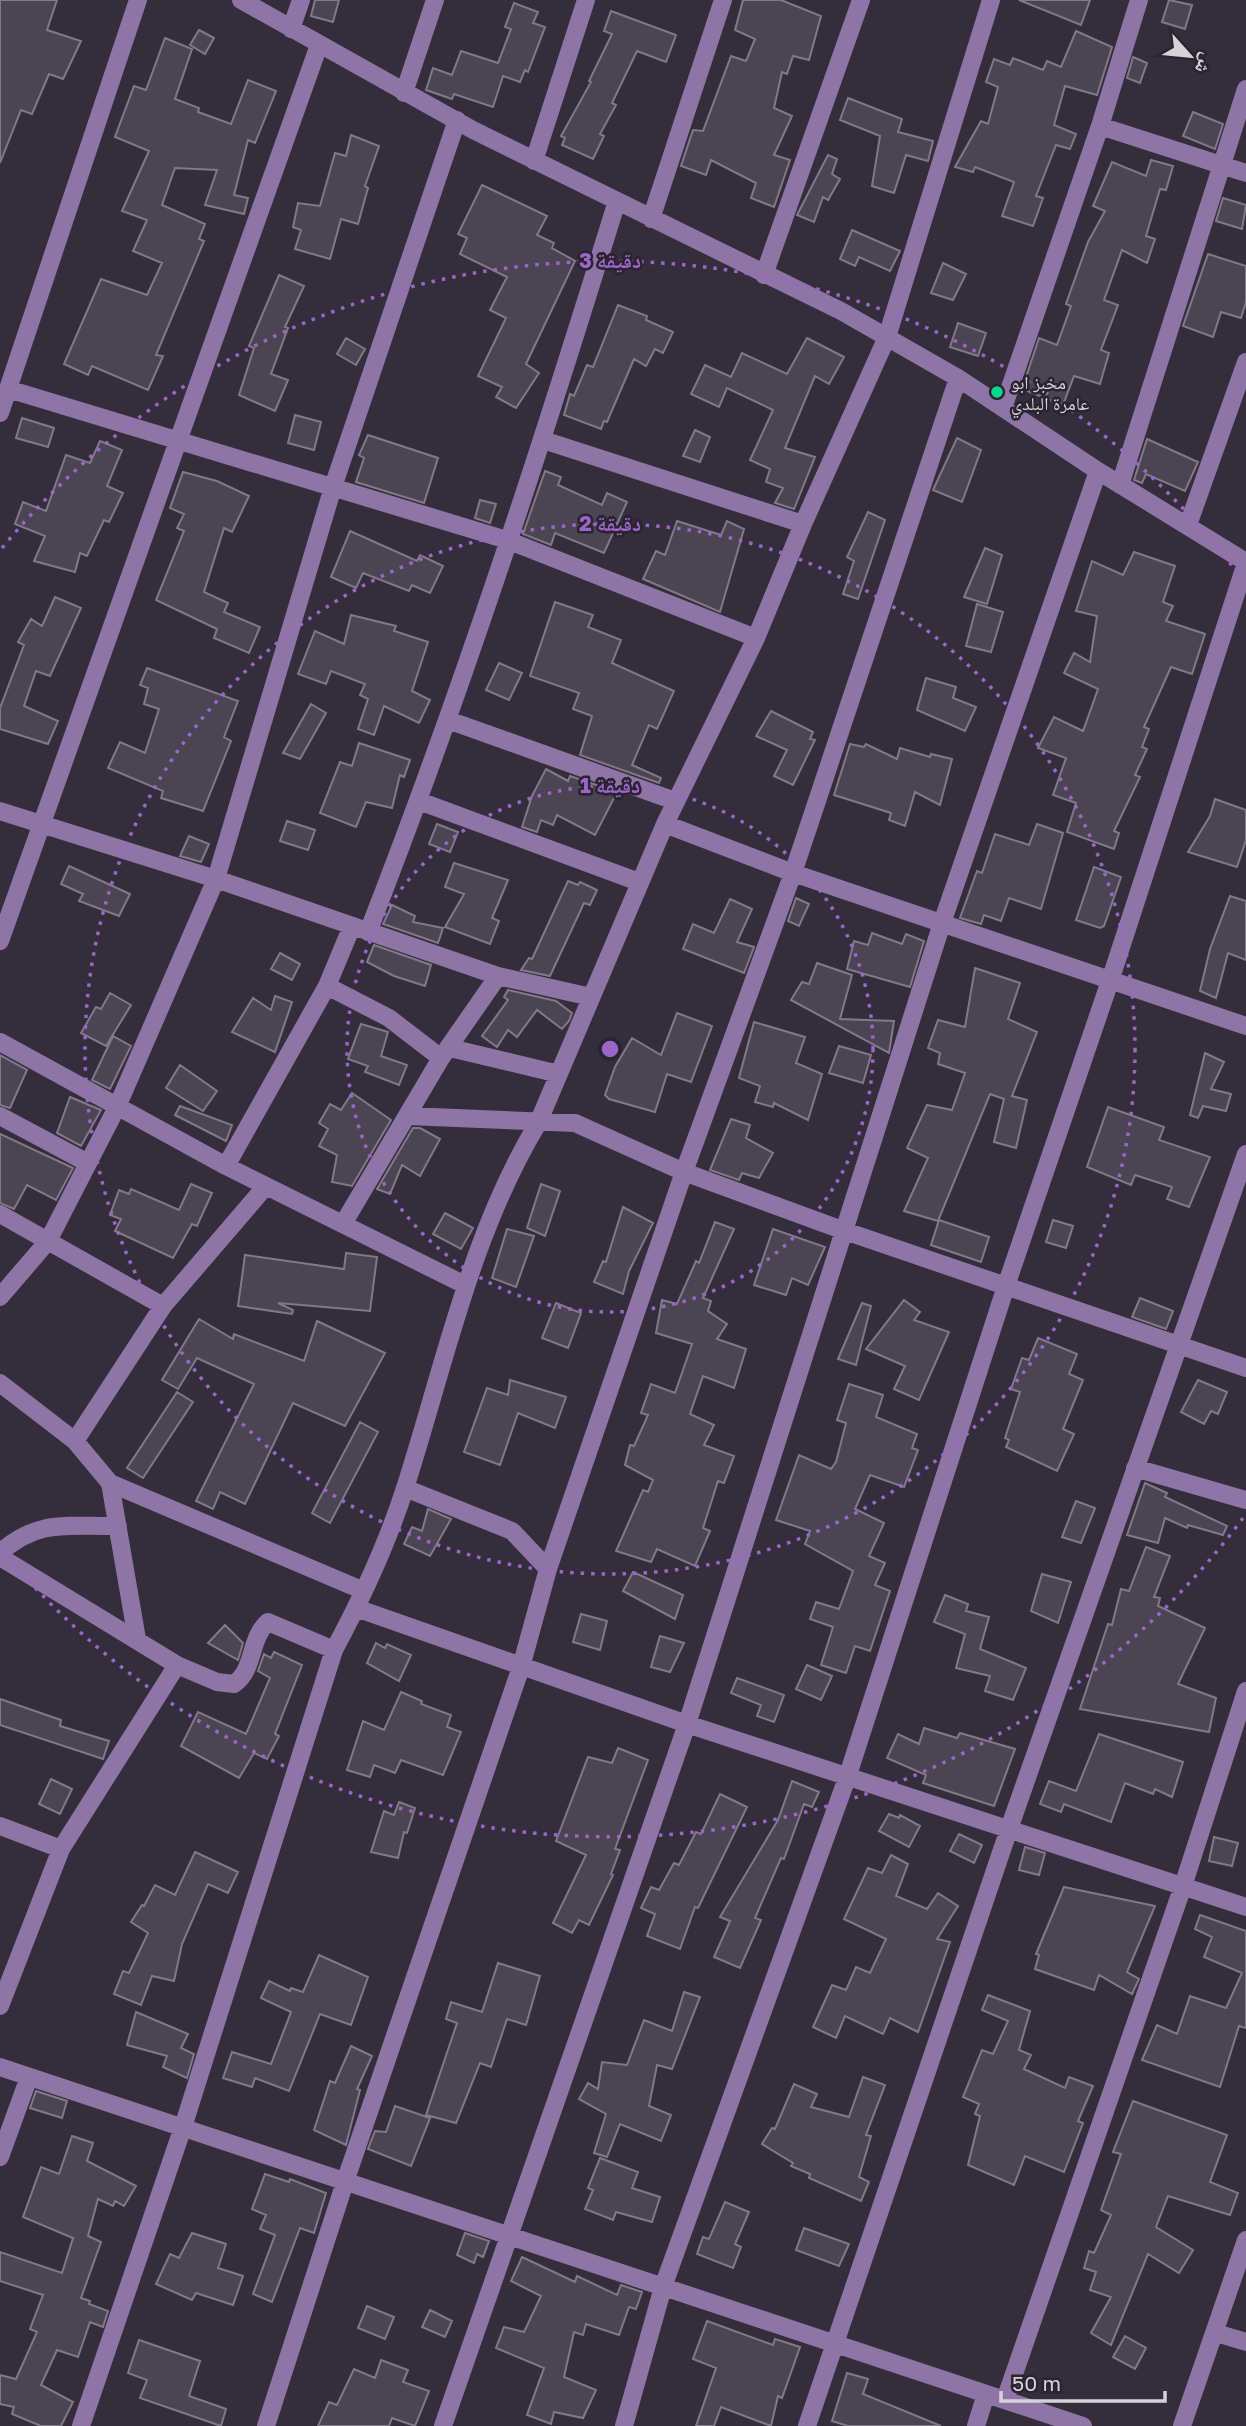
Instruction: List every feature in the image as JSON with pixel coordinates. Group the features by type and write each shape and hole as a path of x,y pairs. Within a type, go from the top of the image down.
{"street":[{"path":"0,413 138,0"},
{"path":"241,0 404,93 534,161 887,337 958,378 1098,471 1246,562 1111,978 1006,1286 847,1777 663,2287 624,2426"},
{"path":"291,29 301,0"},
{"path":"404,93 435,0"},
{"path":"534,161 586,0"},
{"path":"651,219 723,0"},
{"path":"764,275 860,0"},
{"path":"81,2426 183,2127 334,1650 364,1591 405,1488 464,1285 521,1151 538,1123 675,801 756,638 803,524 887,337 991,0"},
{"path":"1003,408 1101,126 1139,0"},
{"path":"0,941 5,914 43,826 319,45"},
{"path":"1120,485 1246,89"},
{"path":"0,1297 48,1241 117,1107 216,879 334,486 457,120"},
{"path":"1101,126 1246,173"},
{"path":"226,1166 360,929 419,801 543,440 617,201"},
{"path":"1188,525 1246,362"},
{"path":"266,2426 345,2182 521,1667 548,1569 684,1172 793,873 958,378"},
{"path":"8,389 508,540 756,638"},
{"path":"543,440 803,524"},
{"path":"443,2426 507,2235 687,1724 842,1230 942,923 1098,471"},
{"path":"448,720 675,801"},
{"path":"419,801 639,882"},
{"path":"0,811 216,879 498,976 591,996"},
{"path":"665,824 793,873 1111,978 1246,1026"},
{"path":"342,1224 445,1053 498,976"},
{"path":"327,986 389,1018 445,1053 559,1074"},
{"path":"0,1042 226,1166 464,1285"},
{"path":"0,1116 86,1163"},
{"path":"408,1116 538,1123 556,1120 575,1123 684,1172 842,1230 1246,1368"},
{"path":"807,2426 1009,1829 1246,1154"},
{"path":"75,1441 163,1306 265,1185"},
{"path":"0,1214 163,1306"},
{"path":"0,1383 75,1441 110,1483 364,1591"},
{"path":"1135,1468 1246,1500"},
{"path":"110,1483 137,1639"},
{"path":"405,1488 512,1531 548,1569"},
{"path":"118,1526 38,1527 14,1540 0,1555 177,1665 217,1682 234,1684 244,1677 261,1628 268,1622 334,1650"},
{"path":"356,1608 687,1724 1246,1907"},
{"path":"0,2006 61,1849 177,1665"},
{"path":"1005,2400 1183,1886 1246,1691"},
{"path":"0,1826 61,1849"},
{"path":"0,2067 1083,2426"},
{"path":"0,2157 29,2077"},
{"path":"1182,2426 1246,2240"},
{"path":"1216,2333 1246,2342"},
{"path":"976,2426 986,2394"}],"building":[{"path":"0,0 57,0 47,30 81,41 63,79 49,74 32,114 21,110 0,163"},
{"path":"315,0 339,0 333,22 311,16"},
{"path":"743,0 781,0 821,16 809,60 793,56 787,74 782,72 774,108 792,116 774,155 790,160 774,207 751,198 756,183 711,160 706,175 681,166 693,130 703,131 731,56 746,61 755,39 735,30"},
{"path":"1019,0 1090,0 1081,25"},
{"path":"1169,0 1192,5 1185,29 1162,22"},
{"path":"514,3 538,12 533,23 545,27 528,72 525,70 520,82 503,76 493,107 454,94 452,99 426,90 433,68 452,75 461,51 498,63 511,29 505,27"},
{"path":"611,11 676,35 666,62 637,51 612,103 616,105 600,134 604,136 593,159 562,145 565,138 561,136 591,82 589,81 612,34 604,31"},
{"path":"199,30 214,38 205,54 190,45"},
{"path":"1076,31 1112,47 1097,95 1065,86 1054,125 1076,134 1070,149 1056,145 1036,196 1043,198 1033,226 1002,216 1014,182 975,167 973,172 955,167 981,121 988,124 998,87 986,82 994,59 1010,65 1013,58 1043,70 1047,61 1061,67"},
{"path":"165,38 192,49 175,99 199,108 198,112 231,124 248,80 276,91 255,143 248,140 234,195 248,198 244,214 205,205 217,170 175,168 162,205 205,224 199,239 204,241 156,355 163,356 148,390 92,366 88,375 64,364 101,279 147,295 162,263 133,251 147,220 122,211 149,151 115,137 134,86 146,90"},
{"path":"1133,57 1147,63 1140,83 1127,78"},
{"path":"848,98 902,119 898,132 933,141 928,161 906,155 894,193 872,186 880,136 840,120"},
{"path":"1193,112 1223,124 1215,149 1183,136"},
{"path":"351,135 379,146 365,186 368,188 358,224 341,219 330,259 295,249 301,230 293,227 298,203 320,206 335,153 346,156"},
{"path":"828,155 837,159 832,174 840,179 828,200 823,197 814,222 797,215"},
{"path":"1151,160 1173,166 1166,190 1160,189 1146,236 1155,239 1147,263 1122,250 1104,300 1118,305 1101,350 1109,353 1100,384 1074,376 1063,405 1022,389 1039,338 1057,345 1071,306 1066,304 1088,242 1105,211 1093,206 1112,162 1146,176"},
{"path":"482,185 547,216 537,235 554,243 552,248 575,261 526,364 539,373 516,408 496,397 502,387 478,376 506,318 490,310 507,277 460,254 467,238 458,234"},
{"path":"1223,198 1246,205 1242,229 1216,221"},
{"path":"852,230 900,251 890,271 859,257 855,266 840,259"},
{"path":"1208,254 1246,266 1246,302 1241,318 1221,312 1213,337 1183,326"},
{"path":"943,263 966,274 953,300 931,293"},
{"path":"279,275 304,286 285,327 288,328 271,374 288,380 275,411 239,395 254,348 249,346"},
{"path":"618,305 647,316 646,320 673,332 663,353 655,349 646,366 634,359 607,422 604,421 601,429 564,415 570,394 574,396 587,365 593,367"},
{"path":"958,323 986,333 978,356 950,347"},
{"path":"346,338 365,349 356,365 337,354"},
{"path":"807,338 844,357 829,384 815,376 785,448 815,457 794,509 775,503 783,488 766,482 770,469 750,460 773,410 727,388 719,407 691,394 705,365 731,377 742,353 787,374"},
{"path":"295,415 321,422 314,450 288,443"},
{"path":"22,418 54,428 48,447 16,438"},
{"path":"695,430 710,437 700,462 683,456"},
{"path":"368,435 438,458 424,503 356,482 364,458 359,455"},
{"path":"957,438 981,450 962,502 933,490"},
{"path":"1147,439 1198,462 1185,491 1146,474 1142,483 1134,480"},
{"path":"100,441 122,450 107,486 123,493 109,522 104,520 87,556 80,553 75,572 34,561 45,536 15,524 23,502 46,511 66,455 90,463"},
{"path":"545,471 561,477 558,485 602,505 607,493 627,502 604,553 555,533 551,545 523,534"},
{"path":"183,472 217,481 249,496 232,532 224,528 204,592 228,603 224,612 260,627 249,653 214,638 217,629 156,600 184,531 177,528 184,514 170,508"},
{"path":"480,500 496,504 490,523 475,518"},
{"path":"868,512 885,520 858,599 843,594 854,561 847,557"},
{"path":"677,521 721,535 727,521 744,529 720,612 643,579 656,551 665,555"},
{"path":"350,531 417,561 420,555 443,566 430,593 412,585 409,591 363,573 356,588 331,577"},
{"path":"985,548 1002,555 987,604 964,597"},
{"path":"1134,552 1175,566 1163,602 1173,606 1166,621 1205,634 1192,674 1171,667 1144,727 1149,729 1142,747 1147,749 1135,775 1140,777 1114,831 1119,833 1114,849 1067,832 1076,803 1053,795 1066,758 1038,748 1054,717 1083,731 1098,689 1064,673 1074,653 1090,662 1097,616 1076,611 1092,561 1123,575"},
{"path":"55,597 81,608 50,676 36,671 24,706 58,721 48,744 0,729 0,708 24,645 18,642 31,619 42,626"},
{"path":"555,602 593,615 588,627 621,640 612,663 674,691 657,729 649,725 632,765 661,778 659,783 580,755 592,716 573,709 579,693 530,676"},
{"path":"977,604 1003,612 991,652 966,646"},
{"path":"351,615 396,626 394,631 428,642 412,691 430,700 419,723 384,706 374,735 358,729 368,699 360,695 365,684 331,671 326,684 298,674 315,631 344,644"},
{"path":"499,663 522,673 509,700 486,690"},
{"path":"147,668 238,701 224,737 231,741 203,811 161,798 163,791 108,768 120,742 145,753 159,709 144,704 148,688 140,685"},
{"path":"926,678 956,687 953,698 976,707 965,731 917,710"},
{"path":"311,704 326,713 300,759 283,753"},
{"path":"771,711 813,732 810,739 815,740 793,785 774,776 787,750 756,736"},
{"path":"359,743 410,760 404,777 400,775 392,808 366,802 356,827 320,813 340,762 352,766"},
{"path":"850,744 864,747 866,744 897,759 900,748 930,757 931,754 952,759 940,805 915,792 905,826 889,820 891,813 834,795"},
{"path":"546,769 568,781 570,776 617,792 595,835 557,815 553,825 541,820 537,832 522,827 532,796"},
{"path":"1215,799 1246,810 1246,840 1237,867 1188,852 1210,816"},
{"path":"287,821 315,830 308,850 280,841"},
{"path":"437,824 458,832 450,852 429,844"},
{"path":"1037,824 1063,833 1041,909 1009,898 1001,921 984,915 981,924 960,918 977,871 982,873 995,834 1029,845"},
{"path":"189,836 209,844 201,862 180,856"},
{"path":"454,863 508,880 492,918 499,921 490,944 445,927 464,894 445,887"},
{"path":"69,866 130,894 119,916 79,901 83,894 61,884"},
{"path":"1094,867 1121,877 1104,926 1100,928 1076,920"},
{"path":"568,881 578,885 580,882 597,890 590,905 584,903 550,976 521,970 529,958 532,959"},
{"path":"1230,896 1246,901 1246,960 1228,953 1216,998 1200,991 1210,949"},
{"path":"796,898 809,904 799,926 788,921"},
{"path":"730,899 752,909 737,942 754,947 744,973 683,949 693,924 714,933"},
{"path":"392,905 415,916 413,922 443,928 438,943 383,924"},
{"path":"872,933 902,944 906,934 924,941 910,987 847,969 854,941 868,945"},
{"path":"374,945 431,965 425,986 394,976 367,962"},
{"path":"280,953 300,964 292,980 271,969"},
{"path":"817,963 852,975 840,1019 894,1021 889,1053 791,1000 802,982 809,984"},
{"path":"975,968 1020,983 1008,1019 1037,1032 1012,1096 1027,1100 1016,1148 994,1142 1004,1099 990,1094 938,1221 904,1211 928,1158 907,1148 927,1105 952,1110 965,1073 938,1064 940,1053 928,1048 938,1020 965,1027"},
{"path":"508,990 556,1001 572,1013 569,1021 562,1029 537,1010 517,1037 508,1030 497,1047 482,1036 508,1000 504,997"},
{"path":"110,993 131,1005 106,1046 81,1033 96,1007 101,1009"},
{"path":"275,996 292,1002 275,1052 232,1032 253,998 271,1010"},
{"path":"677,1013 712,1026 691,1082 667,1074 655,1112 609,1099 605,1095 615,1067 632,1038 661,1055"},
{"path":"754,1022 805,1037 796,1063 822,1074 808,1120 774,1103 773,1107 755,1102 760,1086 739,1078"},
{"path":"361,1024 388,1032 381,1056 407,1065 399,1085 365,1072 368,1066 348,1059"},
{"path":"113,1036 131,1046 110,1089 92,1080"},
{"path":"839,1046 871,1055 863,1083 829,1073"},
{"path":"1205,1053 1224,1062 1211,1089 1231,1094 1226,1111 1203,1106 1198,1118 1190,1115"},
{"path":"0,1055 27,1070 10,1108 0,1105"},
{"path":"180,1065 217,1091 203,1111 166,1088"},
{"path":"352,1093 391,1120 352,1186 332,1182 337,1155 319,1146 328,1129 319,1123 330,1104 341,1110"},
{"path":"70,1097 101,1110 81,1146 57,1133"},
{"path":"180,1106 232,1125 226,1141 175,1115"},
{"path":"1108,1107 1164,1127 1159,1140 1210,1157 1189,1207 1167,1199 1172,1187 1135,1175 1131,1185 1087,1167"},
{"path":"731,1119 750,1125 746,1138 773,1153 759,1178 742,1173 739,1180 710,1170"},
{"path":"413,1128 420,1128 440,1139 420,1176 402,1165 390,1194 377,1189"},
{"path":"0,1134 73,1168 56,1200 27,1185 14,1209 0,1203"},
{"path":"191,1184 212,1193 197,1226 192,1224 173,1258 115,1231 121,1219 110,1215 119,1190 129,1194 131,1189 179,1210"},
{"path":"541,1184 560,1191 545,1236 527,1228"},
{"path":"623,1207 653,1223 629,1271 623,1294 594,1282 603,1261 606,1262"},
{"path":"445,1213 473,1228 461,1249 433,1234"},
{"path":"939,1220 989,1237 981,1262 931,1245"},
{"path":"1053,1220 1073,1226 1066,1248 1046,1242"},
{"path":"715,1222 734,1229 703,1298 711,1301 708,1311 727,1324 717,1339 746,1349 734,1388 703,1376 690,1414 714,1425 704,1445 734,1456 724,1483 718,1481 703,1528 710,1531 695,1566 657,1549 651,1562 616,1551 643,1490 648,1492 653,1480 625,1465 630,1445 634,1446 648,1415 641,1413 651,1384 675,1393 692,1344 656,1333 662,1300 677,1304 696,1261 699,1263"},
{"path":"507,1229 534,1236 516,1287 492,1278"},
{"path":"773,1229 825,1247 808,1285 792,1278 786,1295 754,1285"},
{"path":"346,1253 377,1257 370,1311 278,1303 293,1310 292,1314 238,1306 245,1255 344,1269"},
{"path":"1140,1298 1173,1311 1166,1329 1132,1317"},
{"path":"904,1300 920,1312 914,1320 949,1332 919,1400 894,1389 905,1366 866,1349"},
{"path":"556,1303 581,1313 568,1348 542,1338"},
{"path":"862,1303 871,1306 856,1365 838,1359"},
{"path":"199,1319 233,1339 234,1334 304,1361 317,1321 385,1353 345,1426 293,1403 245,1504 220,1492 213,1509 196,1501 254,1384 197,1358 178,1389 162,1380"},
{"path":"1038,1338 1077,1354 1069,1374 1083,1380 1063,1429 1074,1434 1057,1471 1006,1447 1009,1440 1005,1438 1020,1392 1011,1389 1022,1358 1029,1360"},
{"path":"510,1380 566,1397 555,1428 518,1413 500,1465 464,1452 487,1388 508,1395"},
{"path":"1198,1380 1227,1392 1218,1414 1211,1411 1204,1424 1181,1412"},
{"path":"849,1384 883,1395 876,1417 917,1434 912,1448 918,1450 904,1487 870,1475 855,1509 884,1523 869,1556 885,1563 875,1585 890,1591 870,1651 855,1646 846,1673 821,1665 833,1627 810,1619 816,1602 839,1609 853,1571 805,1544 810,1531 776,1520 799,1455 831,1469 836,1462 846,1423 837,1420"},
{"path":"177,1392 193,1402 143,1478 127,1468"},
{"path":"360,1422 378,1432 330,1523 312,1513"},
{"path":"1145,1483 1167,1493 1165,1497 1227,1526 1223,1535 1188,1525 1187,1528 1165,1518 1158,1543 1127,1535"},
{"path":"1076,1501 1095,1508 1081,1543 1062,1537"},
{"path":"428,1509 451,1519 430,1556 404,1544 412,1527 422,1531"},
{"path":"1146,1547 1170,1556 1154,1597 1160,1598 1158,1606 1205,1628 1178,1684 1216,1698 1209,1732 1080,1709 1108,1624 1112,1625 1121,1589 1129,1591"},
{"path":"633,1572 683,1595 675,1619 623,1591"},
{"path":"1042,1574 1071,1582 1058,1623 1031,1611"},
{"path":"945,1595 968,1604 966,1611 989,1617 980,1649 1026,1668 1013,1700 985,1691 990,1676 956,1668 965,1634 934,1622"},
{"path":"581,1614 607,1621 600,1650 573,1642"},
{"path":"225,1625 243,1643 238,1660 208,1643"},
{"path":"660,1636 684,1643 670,1672 651,1667"},
{"path":"376,1643 385,1648 387,1644 411,1655 399,1681 367,1663"},
{"path":"274,1652 302,1665 275,1734 279,1736 267,1759 254,1753 239,1778 181,1746 198,1712 246,1734 270,1678 258,1671 264,1654 271,1658"},
{"path":"807,1665 832,1676 821,1700 796,1689"},
{"path":"737,1678 784,1695 774,1722 757,1716 761,1705 731,1693"},
{"path":"401,1692 422,1701 421,1704 451,1715 447,1727 461,1732 443,1775 401,1760 395,1773 374,1765 370,1777 347,1770 363,1721 384,1730"},
{"path":"0,1699 61,1720 60,1726 109,1741 103,1759 0,1725"},
{"path":"924,1728 957,1738 960,1733 1015,1749 994,1806 923,1783 926,1775 887,1758 898,1734 919,1744"},
{"path":"1099,1734 1183,1762 1172,1797 1155,1789 1153,1794 1125,1783 1111,1822 1064,1804 1061,1812 1040,1804 1049,1781 1076,1791"},
{"path":"618,1748 648,1760 615,1849 620,1850 611,1874 613,1875 589,1925 579,1920 572,1933 553,1923 586,1855 556,1841 588,1757 612,1763"},
{"path":"51,1779 72,1789 60,1814 39,1804"},
{"path":"792,1781 819,1792 812,1807 804,1804 784,1859 781,1858 755,1918 761,1920 740,1968 714,1957 730,1921 720,1917 778,1820"},
{"path":"720,1794 747,1807 698,1908 695,1907 680,1949 647,1936 655,1914 641,1908 651,1887 659,1890 674,1863 679,1865 696,1832 701,1834"},
{"path":"399,1802 415,1808 407,1833 404,1832 398,1858 371,1852 384,1811 394,1815"},
{"path":"889,1814 899,1818 900,1815 920,1826 909,1847 879,1831"},
{"path":"959,1834 982,1845 974,1863 950,1851"},
{"path":"1214,1837 1238,1843 1232,1866 1209,1861"},
{"path":"1025,1847 1045,1853 1039,1875 1019,1870"},
{"path":"195,1852 238,1872 228,1893 208,1884 182,1944 174,1981 152,1976 141,2005 114,1994 123,1971 129,1973 148,1933 131,1922 142,1905 144,1906 155,1885 175,1895"},
{"path":"891,1855 908,1864 896,1896 927,1909 938,1893 958,1906 937,1939 950,1942 918,2032 890,2018 883,2034 845,2016 836,2038 813,2027 832,1985 846,1990 856,1967 870,1973 886,1939 844,1919 868,1868 882,1873"},
{"path":"1064,1887 1155,1906 1127,1972 1139,1979 1132,1994 1099,1975 1094,1990 1035,1969 1039,1955 1036,1954"},
{"path":"1200,1915 1246,1931 1246,2028 1239,2026 1220,2087 1142,2060 1157,2025 1177,2034 1190,1996 1226,2008 1242,1973 1204,1957 1212,1937 1195,1929"},
{"path":"319,1955 368,1977 351,2025 320,2014 289,2091 255,2078 252,2087 223,2078 232,2052 271,2064 291,2012 261,1998 269,1981 290,1991 291,1988 303,1992"},
{"path":"498,1963 540,1976 526,2025 507,2019 491,2067 480,2063 456,2123 426,2115 457,2023 446,2019 451,2002 482,2012"},
{"path":"684,1992 700,1997 672,2069 657,2065 649,2106 671,2115 661,2141 620,2124 607,2157 594,2153 606,2114 579,2099 588,2083 598,2089 602,2062 627,2065 644,2020 672,2031"},
{"path":"988,1995 1030,2011 1019,2050 1031,2055 1024,2069 1065,2088 1069,2077 1093,2086 1078,2121 1083,2123 1064,2172 1025,2156 1014,2185 968,2165 980,2116 975,2114 979,2104 963,2097 982,2050 993,2054 1008,2021 982,2010"},
{"path":"136,2012 188,2034 181,2048 194,2054 187,2078 163,2067 167,2056 127,2045"},
{"path":"351,2046 372,2056 357,2089 360,2090 346,2145 314,2130 330,2081 335,2083"},
{"path":"863,2077 885,2085 866,2135 871,2136 859,2177 869,2182 861,2201 809,2178 810,2174 791,2166 793,2163 762,2144 772,2128 775,2129 794,2084 817,2094 811,2107 849,2117"},
{"path":"36,2091 67,2101 62,2118 30,2108"},
{"path":"1133,2101 1227,2135 1210,2182 1238,2193 1230,2215 1168,2196 1156,2227 1193,2250 1179,2273 1148,2254 1111,2345 1091,2333 1111,2297 1090,2290 1096,2272 1084,2268 1089,2251 1094,2253 1111,2215 1101,2210 1121,2154 1113,2152"},
{"path":"395,2106 430,2118 411,2166 368,2149 375,2131 386,2132"},
{"path":"72,2136 93,2143 87,2161 136,2186 124,2206 115,2201 113,2206 98,2199 88,2236 101,2242 81,2298 108,2311 103,2327 90,2322 78,2357 57,2350 41,2385 73,2402 61,2426 41,2426 12,2414 14,2407 0,2404 0,2375 16,2379 37,2332 30,2329 43,2295 0,2281 0,2252 62,2273 73,2238 23,2217 41,2167 59,2174"},
{"path":"600,2158 638,2172 632,2188 660,2197 652,2222 616,2212 613,2220 585,2209 593,2190 588,2188"},
{"path":"265,2174 289,2182 290,2179 326,2193 314,2233 300,2228 272,2302 253,2294 275,2235 260,2229 266,2215 252,2209"},
{"path":"725,2202 749,2212 735,2244 741,2247 733,2268 697,2254 703,2237 709,2239"},
{"path":"804,2228 849,2244 839,2266 796,2250"},
{"path":"192,2233 226,2244 218,2268 243,2276 233,2305 196,2293 192,2300 156,2284 170,2254 179,2258"},
{"path":"465,2233 489,2241 483,2257 477,2254 474,2263 457,2255"},
{"path":"522,2257 575,2282 577,2276 617,2295 621,2285 642,2292 636,2309 629,2307 619,2335 586,2324 583,2335 574,2332 564,2377 596,2390 583,2418 554,2412 551,2424 527,2415 544,2368 496,2348 504,2327 524,2332 541,2296 511,2281"},
{"path":"367,2306 394,2317 385,2339 358,2328"},
{"path":"430,2310 452,2321 445,2337 422,2327"},
{"path":"707,2321 773,2345 775,2339 800,2347 782,2398 778,2396 771,2426 721,2407 714,2426 696,2426 716,2368 693,2359"},
{"path":"1125,2336 1146,2348 1135,2369 1113,2357"},
{"path":"139,2340 200,2361 189,2396 226,2409 221,2426 140,2398 147,2380 128,2373"},
{"path":"381,2360 408,2370 403,2382 429,2391 415,2426 392,2418 389,2426 318,2426 329,2402 337,2405 354,2369 375,2378"},
{"path":"847,2373 868,2379 863,2394 941,2426 848,2426 832,2421"}],"place":[{"name":"مخبز ابو عامرة البلدي","path":"997,392"}]}
